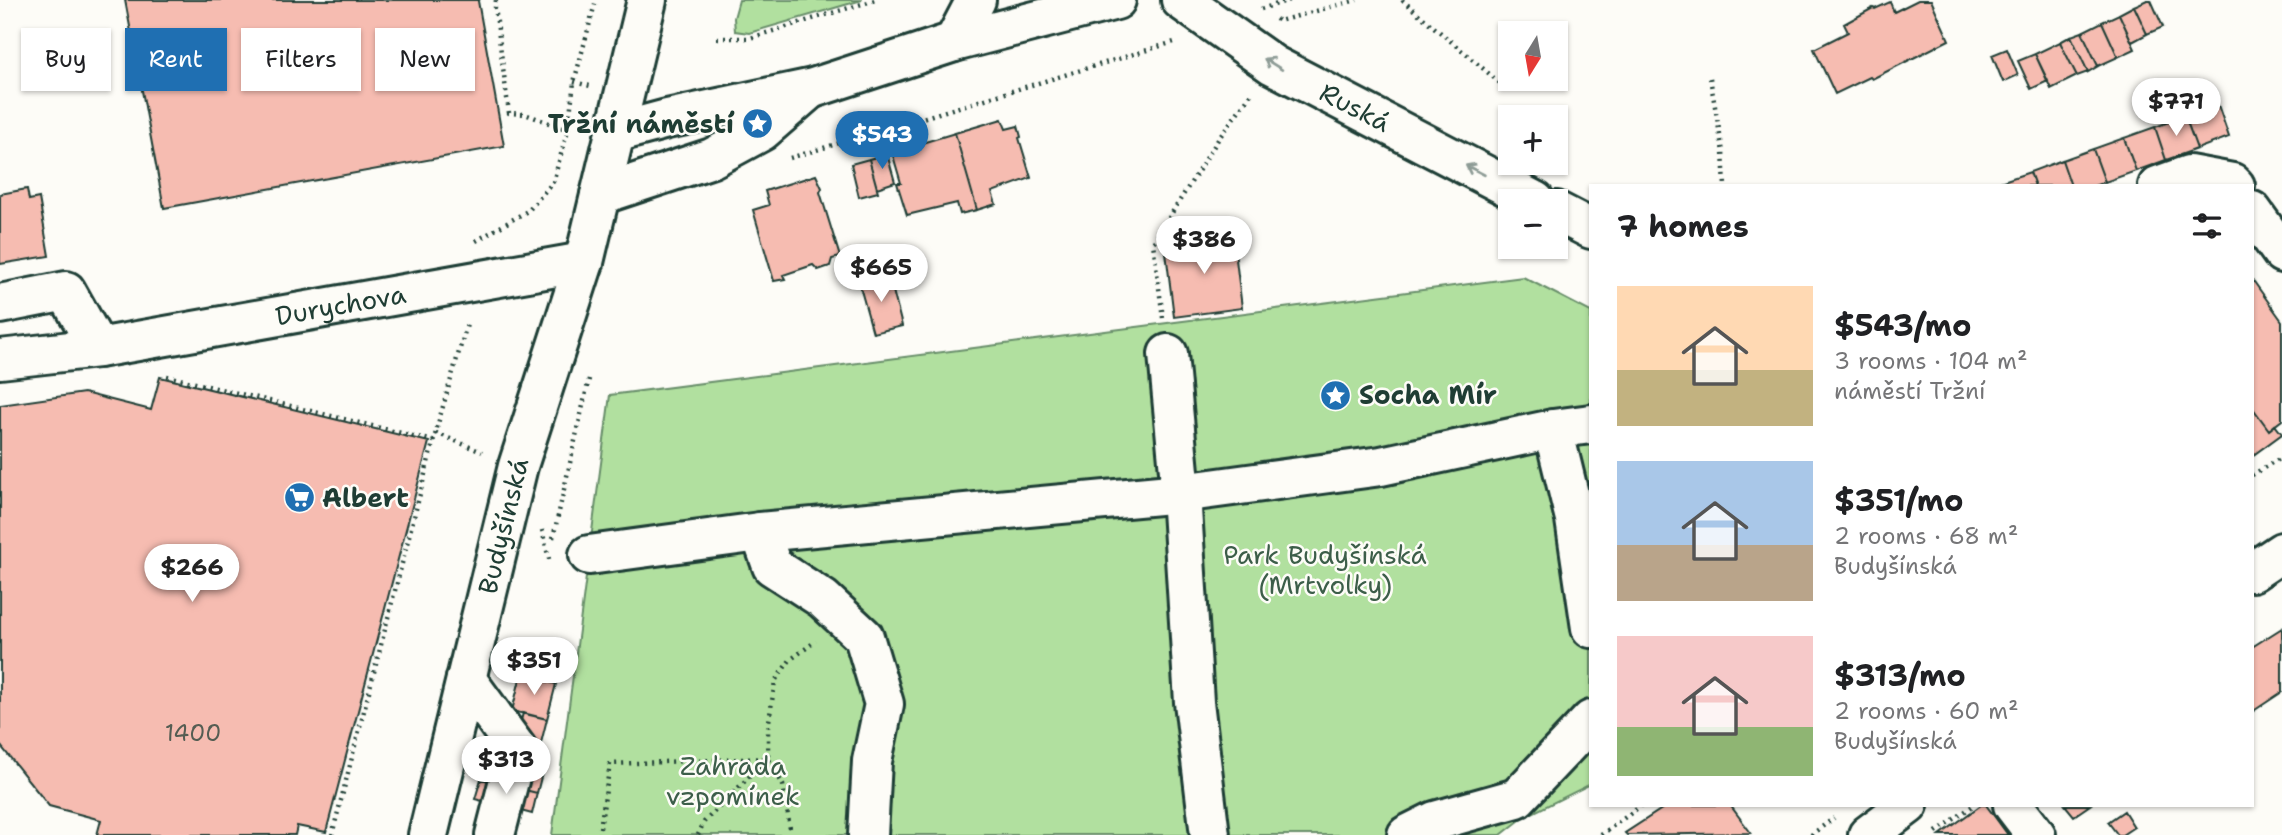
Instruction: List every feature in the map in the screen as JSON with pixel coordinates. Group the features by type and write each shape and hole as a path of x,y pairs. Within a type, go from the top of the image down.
{"street":[{"name":"Budyšínská","path":"428,835 518,466 584,262 648,0"},
{"path":"954,42 976,0"},
{"path":"615,133 667,119 813,88 954,42 1116,0"},
{"name":"Ruská","path":"1181,0 1273,65 1512,189"},
{"path":"600,195 712,158 762,131 813,88"},
{"path":"2164,184 2189,175 2233,184"},
{"path":"2254,214 2282,253"},
{"path":"1568,217 1589,228"},
{"name":"Durychova","path":"0,359 98,348 584,262"},
{"path":"0,304 66,291 98,348"},
{"path":"1168,354 1181,493 1194,702 1210,835"},
{"path":"589,555 760,532 1181,493 1381,466 1553,429 1589,424"},
{"path":"1553,429 1575,519 1589,614"},
{"path":"760,532 772,566 823,599 864,637 884,704 872,761 868,835"},
{"path":"2254,571 2282,552"},
{"path":"466,679 517,749 495,835"},
{"path":"1407,835 1435,821 1517,798 1589,722"},
{"path":"1868,835 1905,807"},
{"path":"2015,807 2036,835"}],"path":[{"path":"496,0 509,113 525,114 568,130"},
{"path":"473,250 473,242 529,210 553,182 568,130 574,82 596,0"},
{"path":"717,38 750,38 875,0"},
{"path":"1290,0 1259,10 1279,21 1357,0"},
{"path":"1402,0 1498,81"},
{"path":"778,161 1222,29"},
{"path":"1168,354 1153,243 1219,138 1273,65"},
{"path":"1710,78 1723,152 1725,184"},
{"path":"332,835 436,433 468,321"},
{"path":"156,373 434,441"},
{"path":"549,559 590,373"},
{"path":"436,433 518,466"},
{"path":"2254,474 2282,457"},
{"path":"791,835 783,785 768,758 768,727 775,681 790,660 809,648 842,616"},
{"path":"599,835 610,764 768,758"},
{"path":"698,835 704,822 768,758"},
{"path":"1601,835 1639,807"},
{"path":"1932,835 1971,807"}],"green space":[{"path":"739,0 862,0 749,33 735,31 734,18"},
{"name":"Park Budyšínská (Mrtvolky)","path":"1523,277 1589,311 1589,785 1524,817 1501,835 552,835 610,395"}],"building":[{"path":"125,0 480,0 478,1 504,146 164,208 142,91 227,91 227,28 130,28"},
{"path":"1918,0 1931,0 1949,40 1872,79 1870,77 1835,94 1814,49 1848,32 1844,24 1873,8 1890,2 1894,12"},
{"path":"2151,0 2163,27 2147,34 2134,6"},
{"path":"2134,6 2147,34 2132,42 2119,14"},
{"path":"2119,14 2135,49 2118,57 2102,22"},
{"path":"2102,22 2118,57 2098,66 2082,32"},
{"path":"2082,32 2098,66 2088,72 2071,36"},
{"path":"2071,36 2088,72 2077,76 2060,42"},
{"path":"2060,42 2077,76 2051,89 2035,54"},
{"path":"2007,49 2018,75 2003,82 1992,55"},
{"path":"2035,54 2048,81 2031,89 2018,61"},
{"path":"2218,105 2229,137 2197,149 2185,116"},
{"path":"2185,116 2197,149 2166,160 2155,127"},
{"path":"1002,119 1006,129 1018,126 1031,178 992,192 996,204 977,210 955,133"},
{"path":"2155,127 2166,160 2136,171 2124,138"},
{"path":"955,133 977,210 960,214 957,203 907,215 897,183 901,183 892,152"},
{"path":"2124,138 2136,171 2105,182 2093,149"},
{"path":"2093,149 2105,182 2070,184 2062,160"},
{"path":"887,154 895,182 877,188 869,159"},
{"path":"869,159 878,192 859,197 851,164"},
{"path":"2062,160 2070,184 2034,184 2030,172"},
{"path":"2030,172 2034,184 1997,184"},
{"path":"816,175 822,188 820,192 840,257 832,259 830,266 818,270 813,265 783,275 785,279 774,281 753,210 769,205 765,191"},
{"path":"27,189 29,200 39,198 49,256 0,264 0,194"},
{"path":"1233,235 1242,308 1174,317 1165,244"},
{"path":"889,275 902,326 873,333 859,283"},
{"path":"2254,282 2282,321 2282,420 2269,430 2254,410"},
{"path":"160,377 429,442 326,832 297,826 295,835 97,835 101,820 49,806 0,745 0,405 84,393 151,410"},
{"path":"2254,410 2269,430 2275,425 2282,434 2254,455"},
{"path":"2282,628 2282,692 2254,711 2254,646"},
{"path":"521,675 556,684 547,719 512,711"},
{"path":"523,713 547,719 534,771 509,765"},
{"path":"486,758 542,773 537,793 481,779"},
{"path":"481,779 537,793 532,814 475,799"},
{"path":"1665,807 1732,807 1751,833 1627,835 1625,833"},
{"path":"1978,807 1987,807 2008,835 1940,835"},
{"path":"2067,807 2087,807 2074,816"},
{"path":"2124,811 2134,827 2118,835 2108,822"}],"place":[{"name":"Tržní náměstí","path":"757,124"},
{"name":"Socha Mír","path":"1336,395"},
{"name":"Albert","path":"299,498"}],"park label":[{"name":"Zahrada vzpomínek","path":"733,781"}]}
